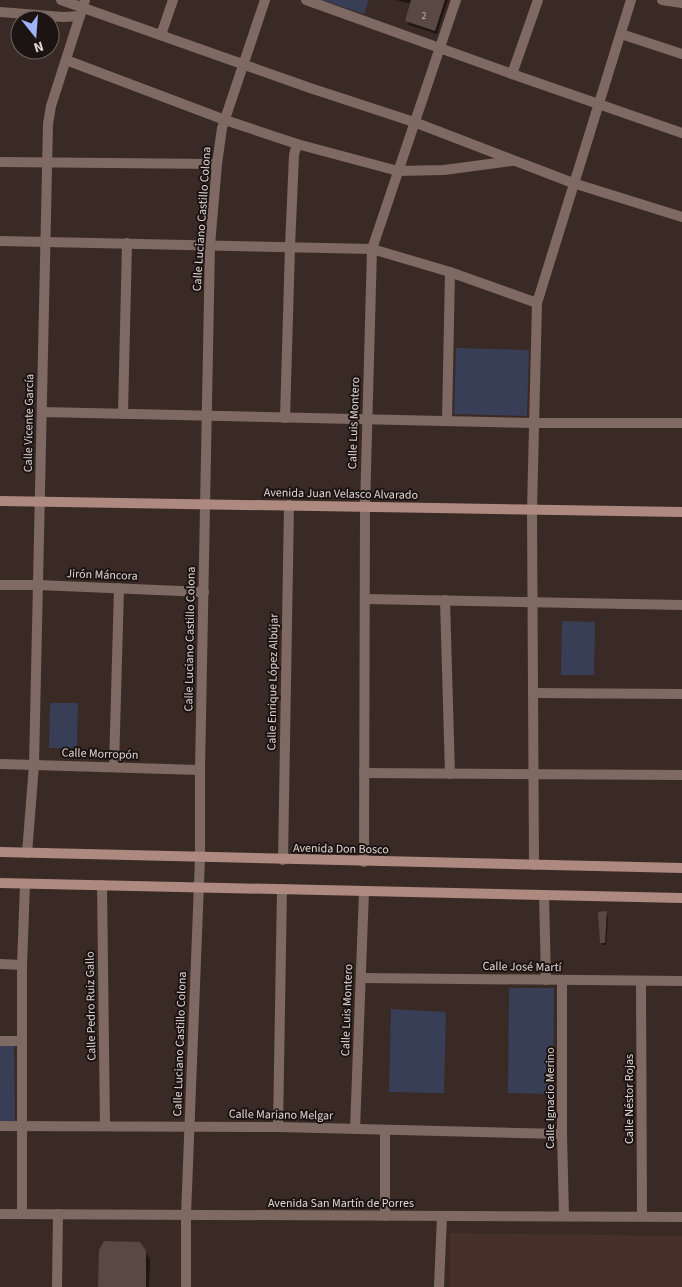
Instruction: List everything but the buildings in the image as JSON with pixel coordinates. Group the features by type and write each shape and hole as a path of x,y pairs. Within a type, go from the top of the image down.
{"street":[{"path":"62,0 243,65 414,122 573,183 682,217"},
{"path":"161,35 174,0"},
{"name":"Calle Luciano Castillo Colona","path":"186,1287 186,1215 200,858 210,245 219,141 265,0"},
{"path":"306,0 682,133"},
{"name":"Calle Luis Montero","path":"364,862 365,507 372,249 456,0"},
{"path":"512,74 538,0"},
{"path":"534,865 532,510 537,303 631,0"},
{"path":"662,0 682,4"},
{"path":"0,12 63,17 82,8"},
{"name":"Calle Vicente García","path":"27,852 34,765 48,124 51,106 82,8"},
{"path":"621,34 682,54"},
{"path":"66,60 225,120 297,144 398,170 444,170 513,160"},
{"path":"285,418 294,155 297,144"},
{"path":"0,162 217,164"},
{"path":"0,241 372,249 450,272 537,303"},
{"path":"123,414 127,243"},
{"path":"447,420 450,272"},
{"path":"42,412 535,423 682,423"},
{"name":"Avenida Juan Velasco Alvarado","path":"0,500 682,512"},
{"name":"Calle Enrique López Albújar","path":"282,860 289,506"},
{"name":"Jirón Máncora","path":"0,586 38,585 204,592"},
{"path":"114,767 119,588"},
{"path":"364,599 682,604"},
{"path":"445,600 450,774"},
{"path":"533,692 682,694"},
{"name":"Calle Morropón","path":"0,764 200,770"},
{"path":"364,773 682,775"},
{"name":"Avenida Don Bosco","path":"0,852 682,868"},
{"path":"0,883 682,898"},
{"path":"22,1214 22,965 25,884"},
{"name":"Calle Pedro Ruiz Gallo","path":"102,885 105,1126"},
{"path":"278,1127 282,889"},
{"name":"Calle Luis Montero","path":"355,1129 364,891"},
{"path":"544,895 546,980"},
{"path":"0,964 22,965"},
{"name":"Calle José Martí","path":"361,978 682,981"},
{"name":"Calle Ignacio Merino","path":"562,980 564,1216"},
{"name":"Calle Néstor Rojas","path":"641,981 642,1216"},
{"path":"0,1041 22,1041"},
{"name":"Calle Mariano Melgar","path":"0,1126 278,1127 562,1134"},
{"path":"385,1130 385,1216"},
{"name":"Avenida San Martín de Porres","path":"0,1214 682,1216"},
{"path":"57,1287 58,1214"},
{"path":"439,1287 442,1216"}],"shaded area":[{"path":"322,0 369,0 364,14"},
{"path":"456,348 529,350 527,416 454,414"},
{"path":"562,621 595,622 594,675 561,675"},
{"path":"50,703 78,703 77,748 49,748"},
{"path":"509,988 554,988 553,1094 508,1093"},
{"path":"391,1009 446,1012 444,1093 389,1092"},
{"path":"0,1044 14,1044 15,1121 0,1121"},
{"path":"450,1233 682,1236 682,1287 450,1287"}]}
